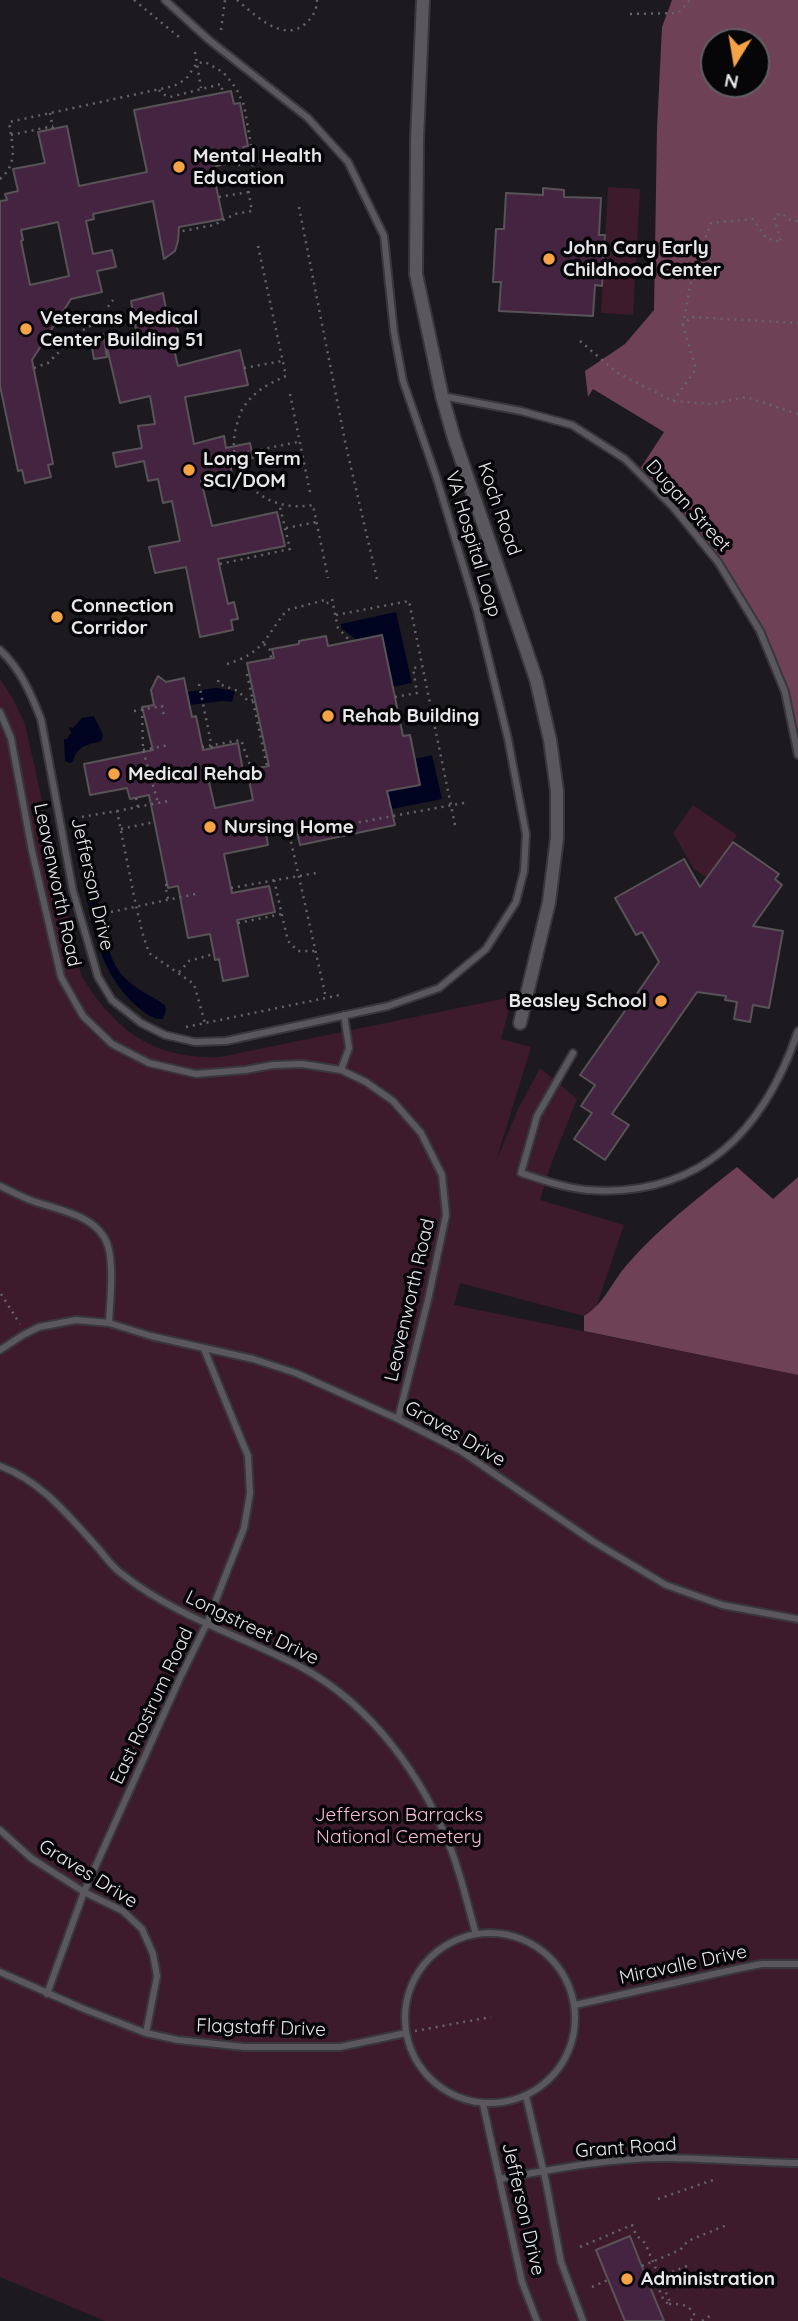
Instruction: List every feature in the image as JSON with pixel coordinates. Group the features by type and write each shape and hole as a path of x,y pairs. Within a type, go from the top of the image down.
{"street":[{"name":"Koch Road","path":"423,0 417,140 416,274 442,396 536,679 550,740 556,791 557,838 549,902 520,1023"}],"lane":[{"name":"VA Hospital Loop","path":"165,0 209,40 296,109 348,162 384,236 394,332 403,381 436,476 477,611 508,738 526,834 524,871 516,902 486,949 439,988"},
{"name":"Dugan Street","path":"442,396 521,411 572,425 625,459 673,507 718,562 760,631 785,692 798,755"},
{"name":"Jefferson Drive","path":"0,649 30,692 41,719 73,891 98,977 112,1000 141,1023 165,1035 195,1042 226,1041 388,1006 439,988"},
{"name":"Leavenworth Road","path":"0,712 11,738 32,851 61,977 83,1017 112,1044 149,1063 196,1074 302,1064 341,1070 366,1082 393,1101 421,1133 442,1175 446,1214 398,1419"},
{"path":"341,1070 349,1048 344,1016"},
{"path":"573,1053 537,1116 521,1173 587,1190 635,1188 676,1180 709,1161 736,1140 757,1116 774,1090 798,1031"},
{"path":"0,1186 29,1200 83,1217 100,1231 108,1246 109,1323"},
{"name":"Graves Drive","path":"0,1350 39,1327 76,1320 109,1323 151,1336 253,1359 296,1373 461,1451 594,1542 666,1585 722,1605 798,1619"},
{"name":"East Rostrum Road","path":"47,1994 84,1892 207,1623 244,1528 250,1493 248,1457 204,1349"},
{"name":"Longstreet Drive","path":"0,1466 15,1472 55,1500 120,1573 163,1602 301,1667 356,1707 393,1746 423,1789 453,1854 476,1934"},
{"name":"Graves Drive","path":"0,1830 31,1858 84,1892 123,1911 142,1929 148,1940 157,1976 146,2033"},
{"path":"499,1933 520,1938 540,1949 556,1964 568,1983 575,2004 575,2032 566,2059 549,2081 526,2096 505,2103 483,2104 461,2099 441,2088 424,2073 412,2054 405,2033 404,2011 410,1989 420,1969 435,1952 455,1940 476,1934 499,1933"},
{"name":"Miravalle Drive","path":"575,2004 752,1966 798,1964"},
{"name":"Flagstaff Drive","path":"0,1972 47,1994 146,2033 178,2039 245,2047 340,2047 405,2033"},
{"name":"Jefferson Drive","path":"526,2096 561,2262 583,2321"},
{"name":"Jefferson Drive","path":"483,2104 523,2282 537,2321"},
{"name":"Grant Road","path":"500,2179 620,2161 668,2158 798,2163"}],"path":[{"path":"134,0 179,37"},
{"path":"221,30 225,0"},
{"path":"237,0 268,24 281,30 290,30 308,22 317,8 317,0"},
{"path":"631,15 678,13 690,0"},
{"path":"195,52 201,88"},
{"path":"0,179 12,164 14,151 9,122 174,86 186,79 197,63 205,62 223,72 236,88 244,105 254,162 248,175 252,211 235,214 214,225 178,232"},
{"path":"159,90 170,97 221,84 223,93"},
{"path":"11,135 53,128 50,113"},
{"path":"238,165 272,159"},
{"path":"219,197 249,191"},
{"path":"299,207 346,446 377,579"},
{"path":"673,401 696,369 683,325 692,275 711,223 753,219 766,238 781,242 774,217 781,213 790,220 798,221"},
{"path":"258,246 285,376 263,387 241,411 233,442 236,466 258,493 279,503 304,507 313,505 328,578"},
{"path":"34,368 48,363 78,333 97,322 113,300"},
{"path":"683,325 691,317 798,323"},
{"path":"580,341 617,372 673,401 712,404 746,397 798,414"},
{"path":"244,368 282,360"},
{"path":"290,394 310,492"},
{"path":"234,455 300,441"},
{"path":"220,564 290,549 279,503"},
{"path":"285,528 317,522"},
{"path":"227,664 244,659 264,644 287,610 325,600 326,603 333,601 338,628 350,641"},
{"path":"336,615 409,601 455,825"},
{"path":"264,644 270,650 271,658"},
{"path":"395,697 417,693 413,668 422,667"},
{"path":"247,674 267,766"},
{"path":"218,680 219,684 238,691 248,701 253,700"},
{"path":"199,684 212,748"},
{"path":"134,711 162,706 163,713 167,712"},
{"path":"142,709 143,750 158,803"},
{"path":"202,747 240,740 251,768"},
{"path":"143,750 169,745"},
{"path":"136,797 138,807"},
{"path":"75,818 168,801 169,804"},
{"path":"290,835 469,802"},
{"path":"117,811 136,906 149,953 194,984 205,1023"},
{"path":"121,829 154,822"},
{"path":"288,828 326,998"},
{"path":"231,888 316,873"},
{"path":"274,880 291,947 298,951 315,951"},
{"path":"167,885 169,900"},
{"path":"111,912 200,893"},
{"path":"238,923 282,914"},
{"path":"180,972 189,961 214,954"},
{"path":"178,1028 340,995"},
{"path":"1,1294 20,1324"},
{"path":"405,2033 491,2017"},
{"path":"658,2199 713,2180"},
{"path":"642,2266 680,2250 688,2241 729,2224"},
{"path":"580,2247 632,2225 636,2235 645,2243 669,2304"},
{"path":"659,2277 687,2266"},
{"path":"646,2277 653,2275 664,2301 686,2305 692,2310 695,2316 690,2321"},
{"path":"592,2287 608,2280"},
{"path":"702,2321 713,2314"}],"green space":[{"path":"608,187 640,189 633,315 601,313"},
{"name":"Jefferson Barracks National Cemetery","path":"0,679 25,724 81,975 107,1011 122,1026 156,1047 196,1057 220,1057 512,997 501,1039 531,1047 496,1161 519,1107 540,1068 577,1099 540,1200 624,1225 595,1310 584,1316 460,1283 454,1305 798,1375 798,2321 105,2321 0,2277"},
{"path":"693,805 737,835 707,878 694,869 673,833"}],"shaded area":[{"path":"672,0 798,0 798,754 784,681 721,566 638,472 664,432 593,389 588,397 585,371 625,344 654,310 657,129 662,27"},
{"path":"737,1167 773,1199 798,1177 798,1375 584,1331 584,1316 602,1300 620,1274 651,1239"}],"water":[{"path":"396,612 412,683 392,687 382,635 357,640 341,628 341,624"},
{"path":"216,688 235,691 232,702 190,705 187,692"},
{"path":"94,716 103,735 101,741 80,749 73,762 65,761 64,739 71,733 69,727 73,728 82,718"},
{"path":"432,755 442,799 392,809 390,804 364,796 420,785 415,759"},
{"path":"83,838 86,839 112,959 128,981 165,1005 163,1019 147,1014 123,992 101,954 89,911 77,844"}],"pier":[{"path":"508,827 513,841 500,902 486,836 488,831"}],"building":[{"path":"231,91 234,104 240,103 248,146 243,147 245,160 212,167 223,219 179,227 175,251 164,259 153,201 93,214 94,219 86,221 93,254 112,250 116,267 97,271 102,292 71,299 32,360 53,464 48,465 51,477 25,483 22,470 18,471 0,386 0,201 7,200 5,194 18,191 13,169 45,163 38,132 67,126 79,186 147,172 134,110","holes":["58,222 69,276 30,285 21,230"]},
{"name":"John Cary Early Childhood Center","path":"543,188 564,190 564,197 601,198 599,235 605,235 602,286 595,285 593,316 499,311 501,282 493,282 496,229 504,229 506,193 543,195"},
{"name":"Long Term SCI/DOM","path":"163,293 168,320 175,319 179,335 171,337 178,366 240,350 248,385 185,397 194,444 224,436 226,448 250,443 253,458 230,463 232,475 201,480 212,526 277,512 285,546 218,559 228,604 234,602 238,619 231,620 233,630 200,637 186,567 155,573 149,547 180,541 172,501 163,503 158,479 148,481 144,461 116,467 113,453 142,448 138,426 155,424 150,396 120,403 107,348 138,341 131,301"},
{"path":"103,334 107,357 94,359 90,337"},
{"path":"382,635 403,736 410,735 420,785 387,791 395,825 300,845 296,827 266,833 268,845 224,854 232,893 269,886 275,912 237,920 248,976 223,981 219,959 215,960 210,934 188,938 178,886 168,888 149,795 130,799 127,788 90,795 84,764 153,750 142,707 154,705 151,690 158,676 166,682 184,678 192,717 196,716 203,750 238,743 243,771 208,778 215,808 253,800 247,770 269,766 247,663 274,658 272,649 299,644 299,641 326,636 328,646"},
{"name":"Beasley School","path":"733,842 779,874 775,879 782,885 753,926 783,931 769,1008 753,1005 750,1022 734,1019 737,1002 725,1000 726,996 697,992 612,1114 629,1125 605,1160 574,1139 592,1113 581,1106 595,1085 580,1075 659,962 642,932 636,935 615,898 684,859 700,887"},
{"name":"Administration","path":"630,2236 664,2321 625,2321 596,2250"}],"place":[{"name":"Mental Health Education","path":"179,167"},
{"name":"John Cary Early Childhood Center","path":"549,259"},
{"name":"Veterans Medical Center Building 51","path":"26,329"},
{"name":"Long Term SCI/DOM","path":"189,470"},
{"name":"Connection Corridor","path":"57,617"},
{"name":"Rehab Building","path":"328,716"},
{"name":"Medical Rehab","path":"114,774"},
{"name":"Nursing Home","path":"210,827"},
{"name":"Beasley School","path":"661,1001"},
{"name":"Administration","path":"627,2279"}]}
